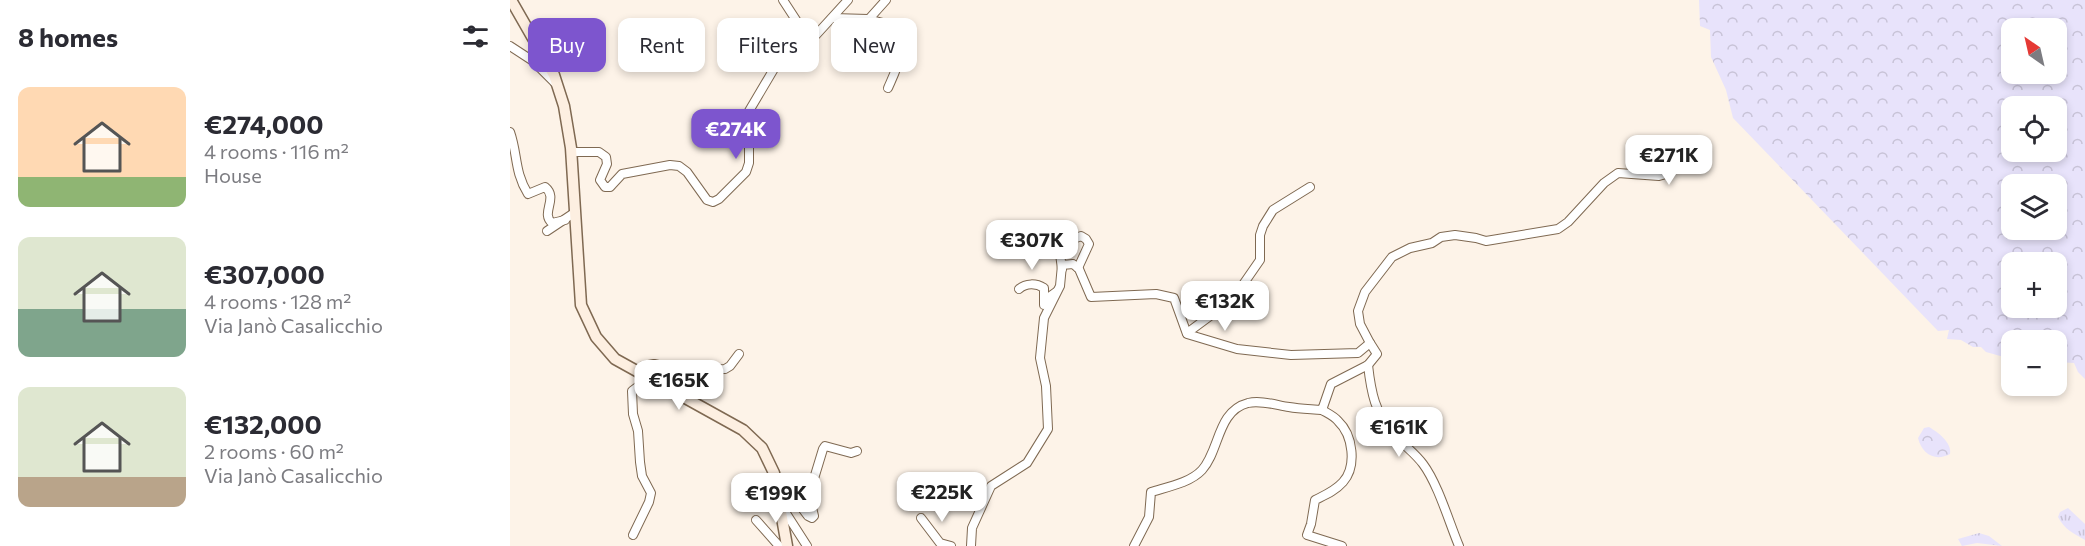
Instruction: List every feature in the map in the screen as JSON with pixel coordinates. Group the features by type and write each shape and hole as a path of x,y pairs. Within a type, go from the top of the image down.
{"main road":[{"path":"511,0 554,75 564,106 571,152 581,305 596,337 615,359 743,430 762,448 774,473 787,546"}],"street":[{"path":"783,0 795,18"},
{"path":"833,18 848,0"},
{"path":"869,18 886,0"},
{"path":"819,31 831,20"},
{"path":"510,46 533,61 558,86"},
{"path":"571,152 599,152 606,157 607,164 600,180 605,187 610,187 622,174 670,165 680,166 704,196 713,202 719,200 746,172 749,163 749,111 772,72"},
{"path":"888,88 894,72"},
{"path":"724,124 748,127"},
{"path":"510,132 519,180 528,194 545,187 550,191 551,197 546,215 548,220 552,223 565,220"},
{"path":"1322,410 1331,384 1368,365 1377,354 1360,324 1358,311 1365,292 1392,257 1410,248 1432,243 1441,237 1455,235 1486,241 1558,229 1568,222 1604,183 1618,173 1659,176 1666,174 1703,149"},
{"path":"1187,333 1233,299 1260,260 1260,235 1273,210 1310,187"},
{"path":"547,231 574,213"},
{"path":"971,546 972,528 991,486 1027,463 1048,429 1046,386 1040,358 1044,318 1060,286 1062,269 1060,254 1070,241 1081,236 1089,244 1078,268"},
{"path":"1062,269 1062,265 1073,264 1078,268 1091,297 1156,294 1174,298 1187,333 1199,339 1237,349 1291,355 1358,353 1370,343"},
{"path":"1018,289 1031,284 1039,285 1044,288 1044,304 1058,291"},
{"path":"643,366 654,364 681,370 725,369 740,354"},
{"path":"1368,365 1371,392 1377,412 1392,433 1423,465 1459,546"},
{"path":"633,535 651,494 642,476 632,391 640,385 666,394 672,390"},
{"path":"1134,546 1149,517 1151,492 1186,480 1202,471 1211,458 1230,414 1246,403 1260,402 1322,410 1337,419 1343,427 1349,438 1351,467 1348,476 1335,490 1315,500 1311,524 1306,535 1342,546"},
{"path":"807,546 781,505 783,483 808,516 812,518 814,516 809,495 825,446 851,453 857,451"},
{"path":"921,518 940,543 951,546"},
{"path":"756,520 778,546"}],"green space":[{"path":"1699,0 2085,0 2085,379 2078,372 2074,363 2067,363 2067,330 2001,330 2001,356 1986,352 1981,347 1973,347 1961,340 1947,339 1949,330 1938,331 1733,118 1726,90 1711,57 1710,30 1700,26"},
{"path":"1929,427 1947,442 1950,454 1934,457 1926,452 1918,438 1924,428"},
{"path":"2068,508 2085,524 2085,540 2066,528 2058,517 2060,512"},
{"path":"1979,533 1989,536 2002,546 1977,543 1962,546 1958,539"}]}
